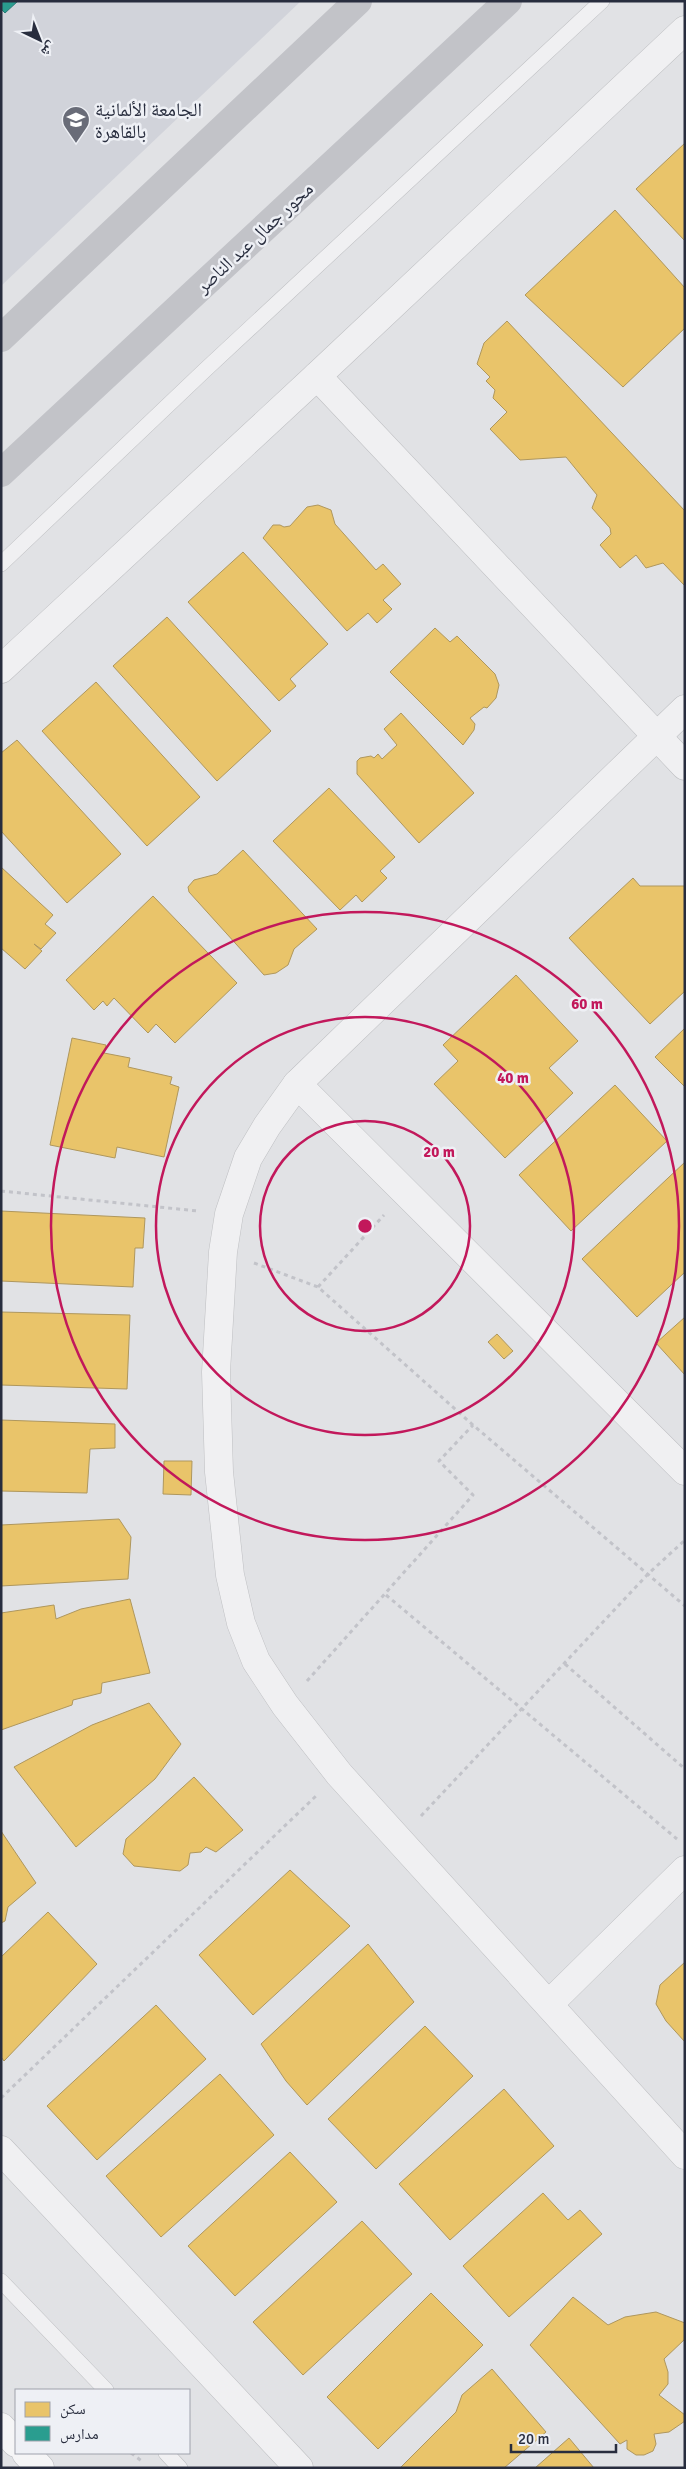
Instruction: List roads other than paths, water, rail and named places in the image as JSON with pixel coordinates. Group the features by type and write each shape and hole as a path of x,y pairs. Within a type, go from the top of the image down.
{"main road":[{"path":"1,338 358,1"},
{"name":"محور جمال عبد الناصر","path":"1,473 508,1"},
{"path":"1,2427 15,2442"},
{"path":"27,2454 40,2468"}],"street":[{"path":"1,669 317,376 685,30"},
{"path":"317,376 685,766"},
{"path":"685,709 297,1084 267,1126 248,1158 228,1214 223,1252 216,1372 220,1472 230,1575 241,1623 256,1661 285,1705 339,1774 685,2155"},
{"path":"297,1084 685,1470"},
{"path":"549,2004 685,1870"},
{"path":"1,2150 299,2468"}],"lane":[{"path":"1,564 212,363 602,1"},
{"path":"1,2281 105,2389"},
{"path":"167,2454 180,2468"}],"place":[{"name":"الجامعة الألمانية بالقاهرة","path":"76,144"}]}
